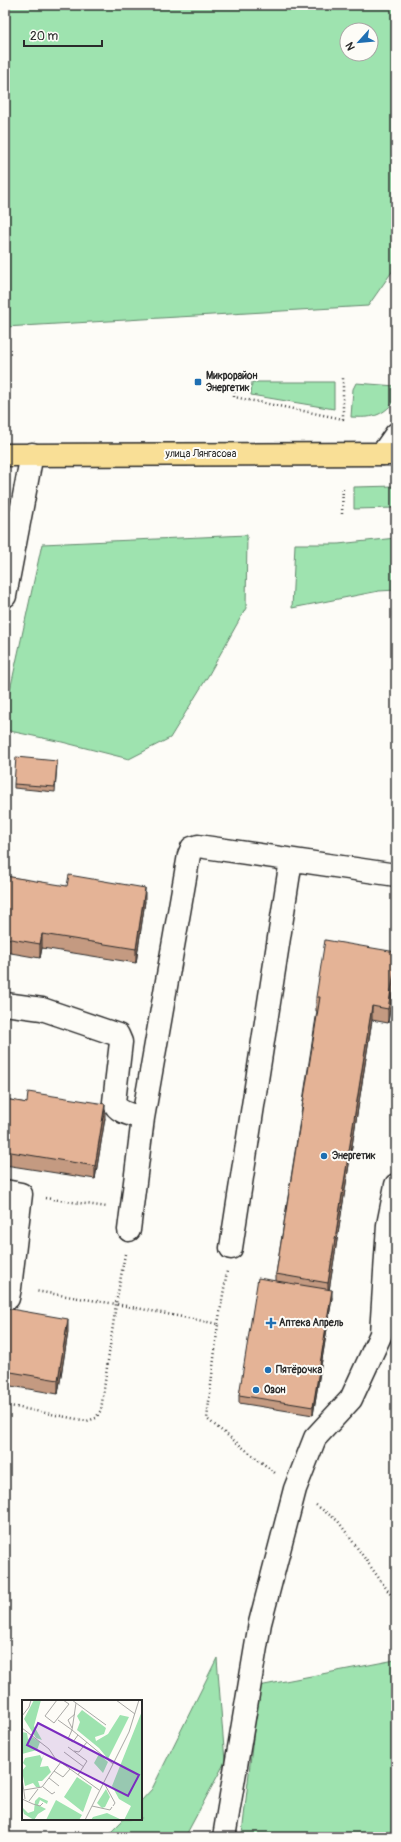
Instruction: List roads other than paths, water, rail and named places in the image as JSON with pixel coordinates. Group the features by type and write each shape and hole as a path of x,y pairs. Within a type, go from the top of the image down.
{"main road":[{"name":"улица Лянгасова","path":"5,454 389,454"}],"street":[{"path":"389,454 396,434"},
{"path":"5,596 32,454"},
{"path":"130,1220 143,1118 189,854 192,848 198,846 396,875"},
{"path":"231,1248 291,860"},
{"path":"5,1004 42,1009 118,1035 121,1042 114,1102 116,1107 120,1110 143,1118"},
{"path":"224,1837 260,1623 295,1489 315,1438 352,1399 381,1334 396,1185"},
{"path":"8,1294 13,1193"}],"place":[{"name":"Микрорайон Энергетик","path":"198,382"},
{"name":"Энергетик","path":"324,1156"},
{"name":"Аптека Апрель","path":"271,1323"},
{"name":"Пятёрочка","path":"268,1370"},
{"name":"Озон","path":"256,1390"}]}
